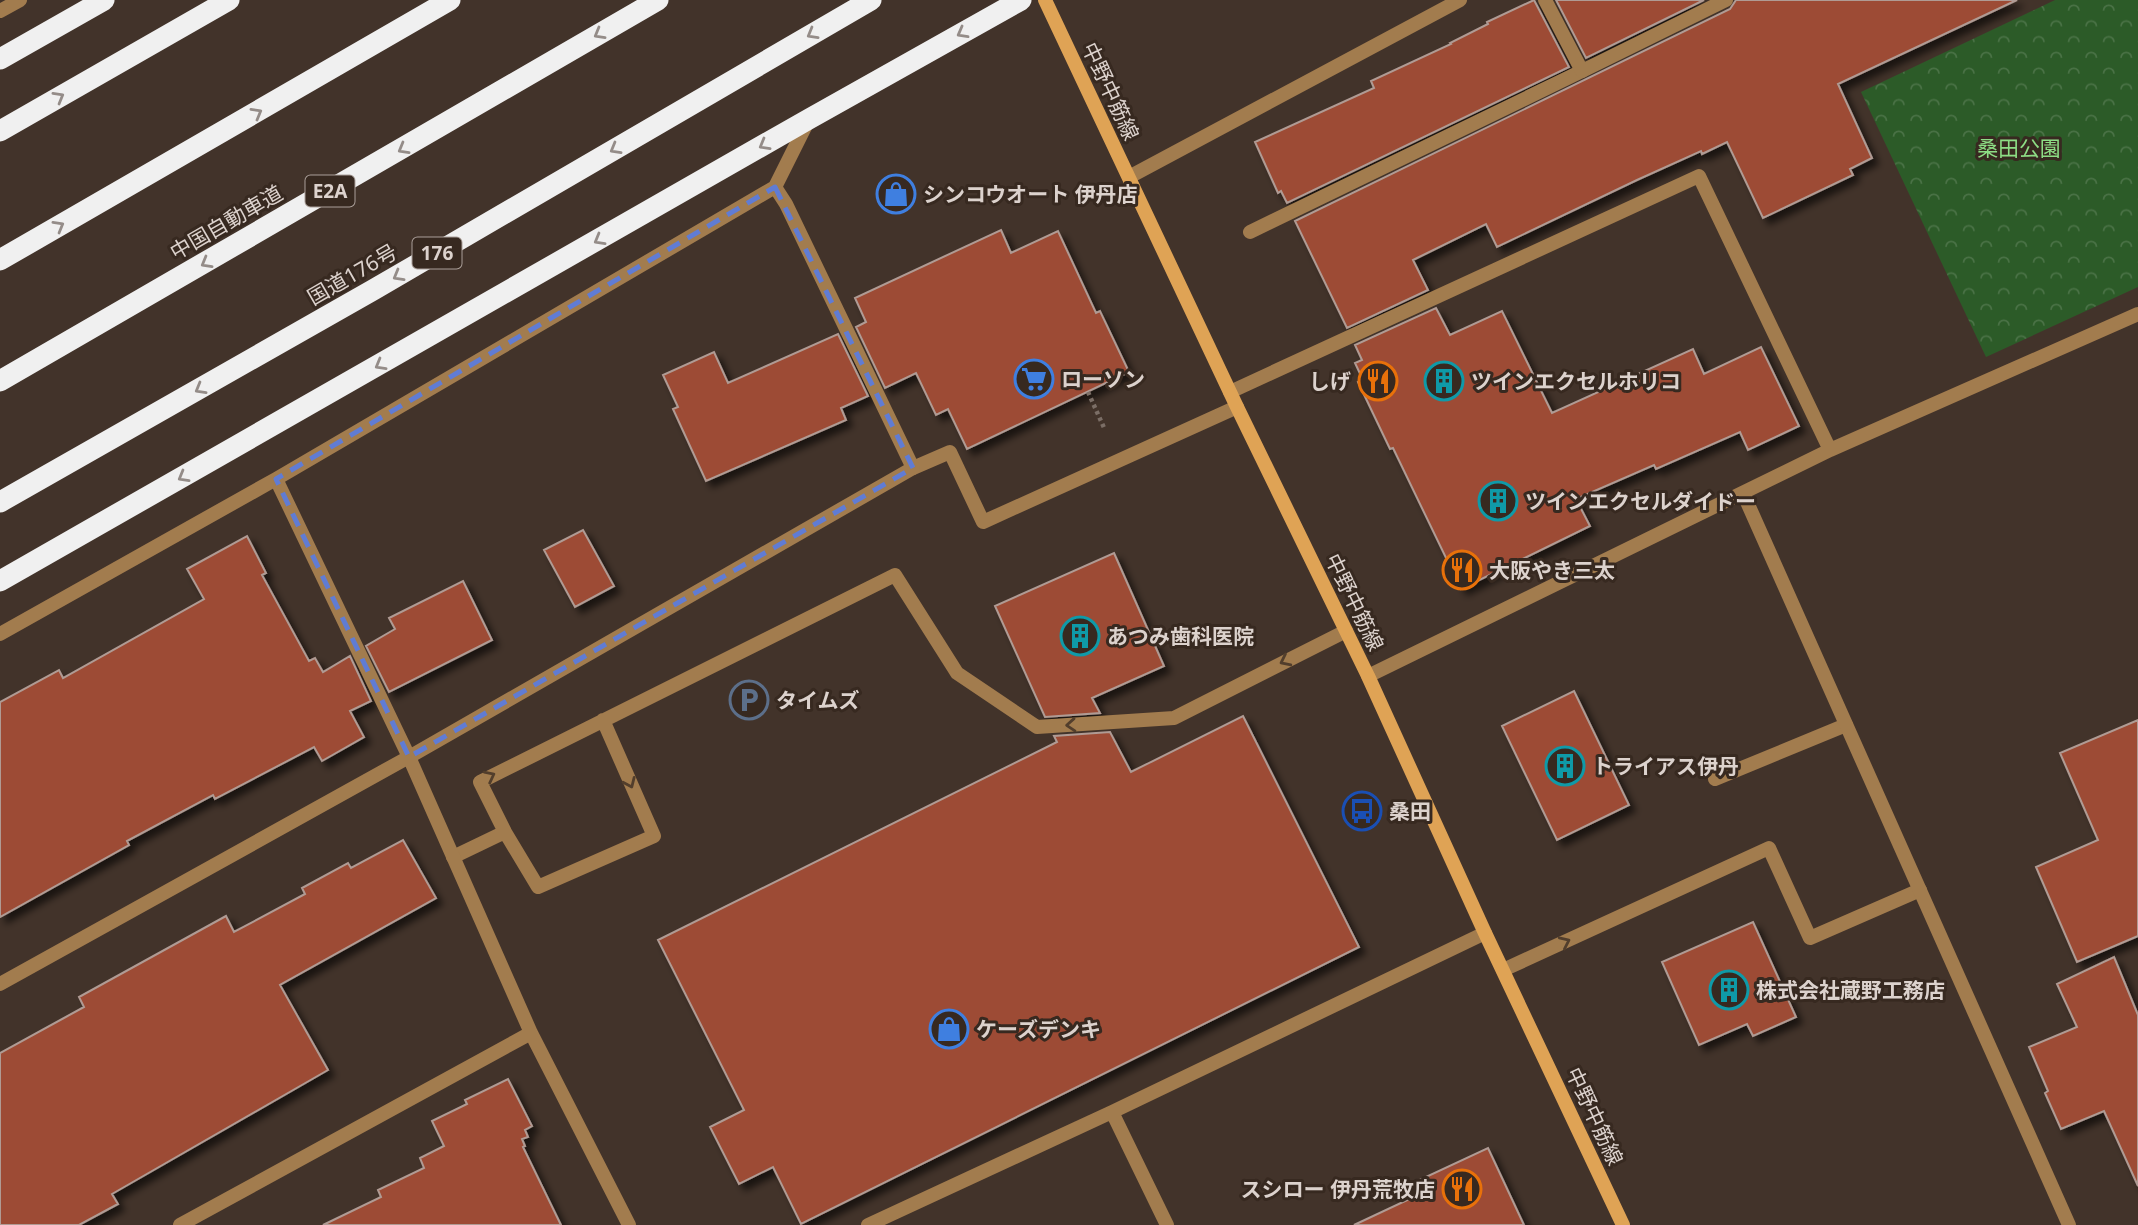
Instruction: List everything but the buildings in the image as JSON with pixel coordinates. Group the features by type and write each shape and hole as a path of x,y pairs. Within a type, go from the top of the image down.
{"highway":[{"path":"0,59 104,0"},
{"path":"0,131 229,0"},
{"path":"0,260 450,0"},
{"name":"中国自動車道","path":"0,381 659,0"},
{"name":"国道176号","path":"0,502 397,276 871,0"},
{"path":"0,581 809,118 1021,0"}],"main road":[{"name":"中野中筋線","path":"1045,0 1237,407 1368,676 1485,933 1623,1225"}],"street":[{"path":"0,11 20,0"},
{"path":"1129,177 1460,0"},
{"path":"1545,0 1583,71"},
{"path":"1250,232 1726,0"},
{"path":"0,634 276,479 775,187 809,118"},
{"path":"1230,392 1699,176 1829,450"},
{"path":"775,187 786,204 913,468"},
{"path":"1368,676 1829,450 2138,314"},
{"path":"0,984 408,757 913,468 950,452 983,522 1237,407"},
{"path":"276,479 408,757 531,1033 629,1225"},
{"path":"1743,493 2069,1225"},
{"path":"603,720 654,836 538,887 505,832 480,782 603,720 895,575 957,673 1037,727 1174,718 1346,631"},
{"path":"1715,779 1846,725"},
{"path":"453,857 505,832"},
{"path":"1503,970 1769,848 1810,938 1920,890"},
{"path":"868,1225 1112,1112 1485,933"},
{"path":"180,1225 531,1033"},
{"path":"1112,1112 1167,1225"}],"path":[{"path":"1088,392 1107,436"}],"highlighted area":[{"path":"775,187 913,468 409,757 276,479"}],"green space":[{"name":"桑田公園","path":"2055,0 2138,0 2138,287 1986,357 1861,92"}],"place":[{"name":"シンコウオート 伊丹店","path":"896,194"},
{"name":"ローソン","path":"1034,379"},
{"name":"しげ","path":"1378,381"},
{"name":"ツインエクセルホリコ","path":"1444,381"},
{"name":"ツインエクセルダイドー","path":"1498,501"},
{"name":"大阪やき三太","path":"1462,570"},
{"name":"あつみ歯科医院","path":"1080,636"},
{"name":"タイムズ","path":"749,700"},
{"name":"トライアス伊丹","path":"1565,766"},
{"name":"桑田","path":"1362,811"},
{"name":"株式会社蔵野工務店","path":"1729,990"},
{"name":"ケーズデンキ","path":"949,1029"},
{"name":"スシロー 伊丹荒牧店","path":"1462,1189"}]}
